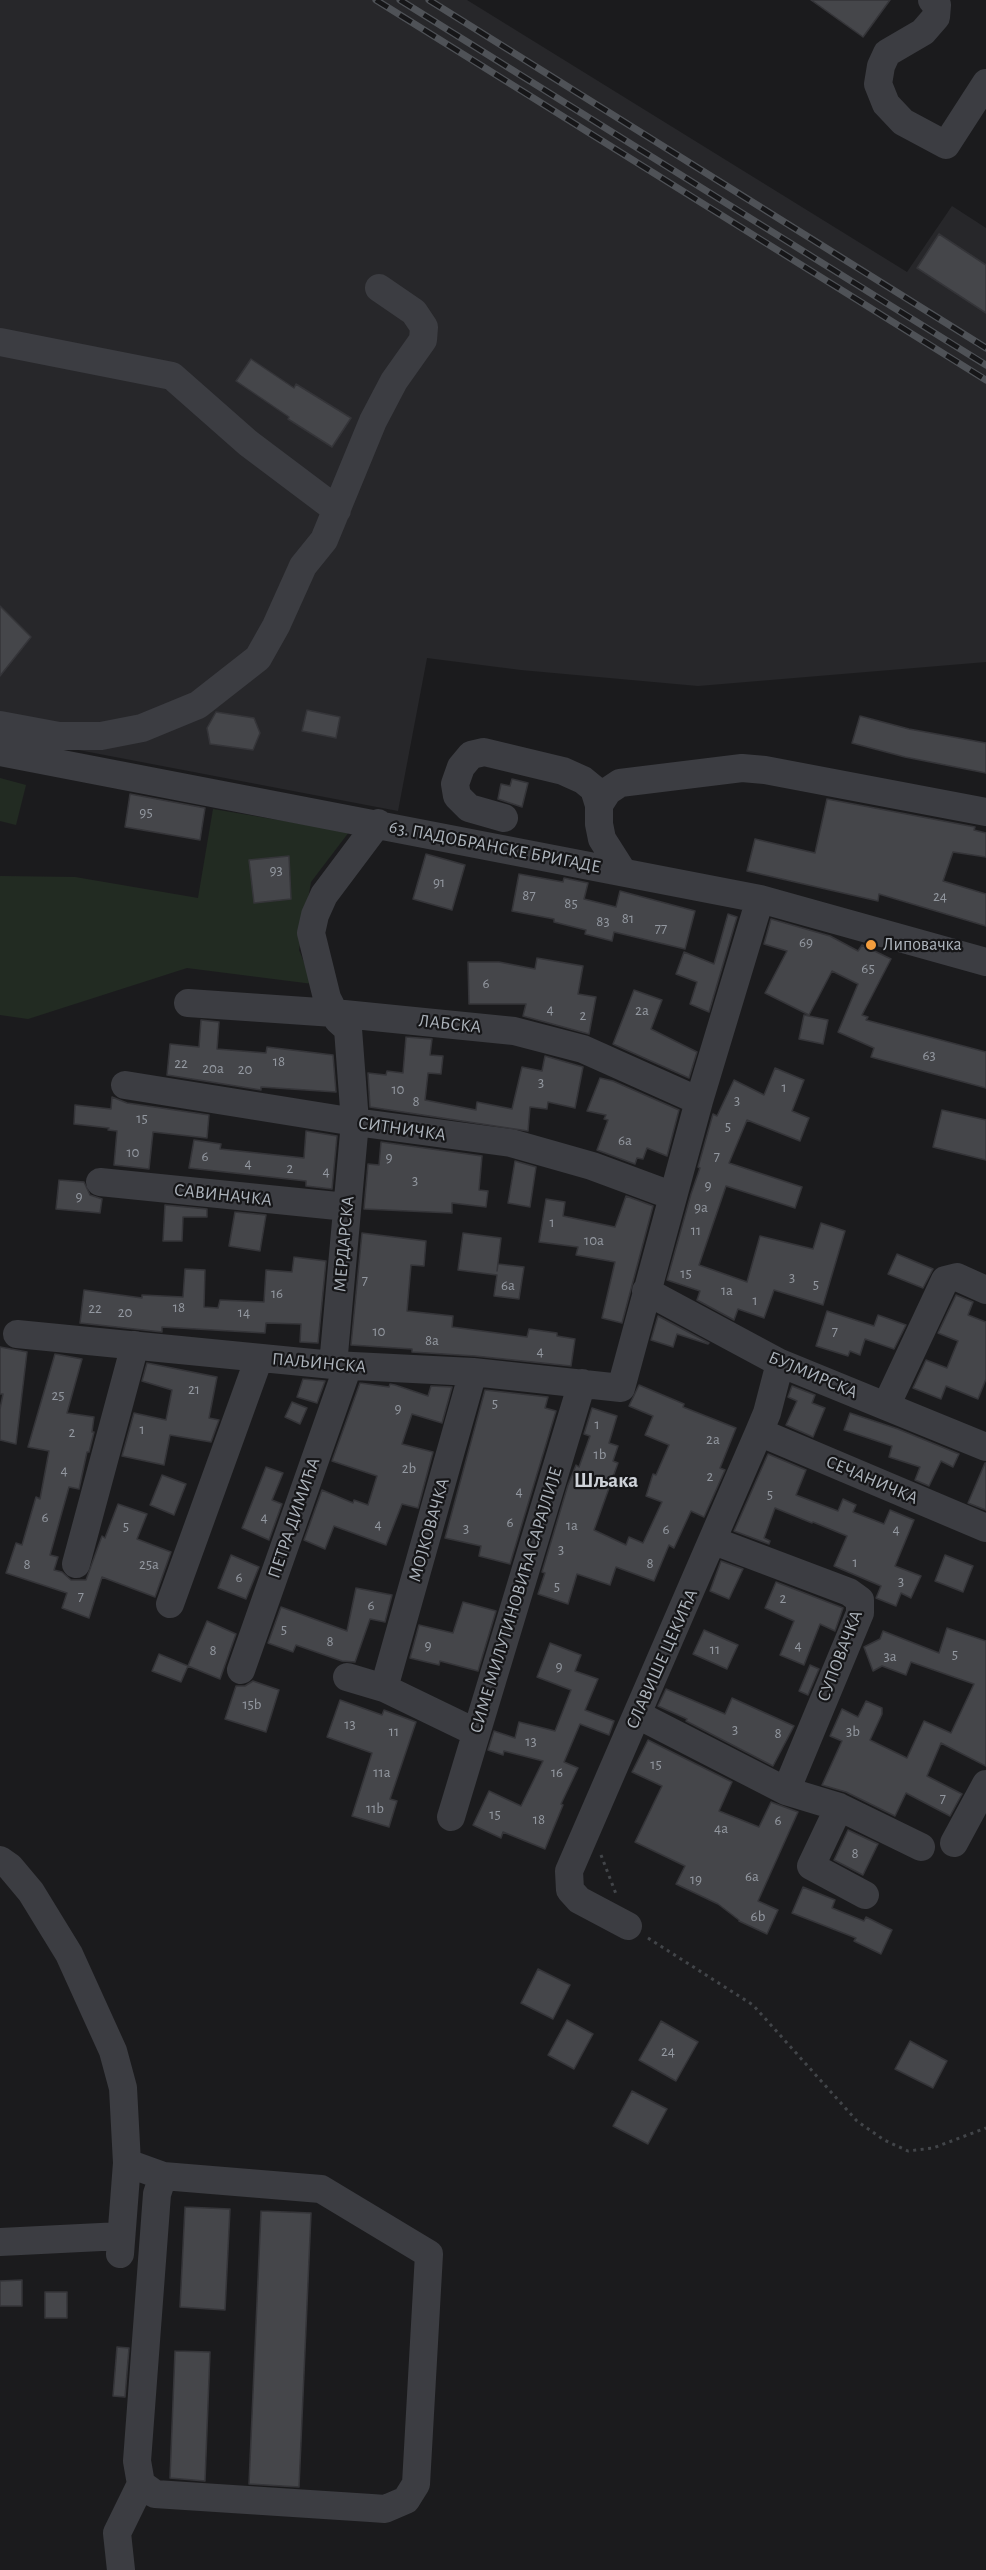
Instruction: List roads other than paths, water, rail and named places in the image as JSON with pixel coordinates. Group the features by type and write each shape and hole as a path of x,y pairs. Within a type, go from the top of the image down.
{"street":[{"path":"932,0 938,5 936,17 923,32 887,53 881,66 878,84 886,104 903,122 946,145 986,83"},
{"path":"0,725 59,736 101,736 142,728 198,705 258,658 276,626 303,566 324,540 373,421 394,381 423,340 424,327 414,312 379,288"},
{"path":"0,342 172,376 248,443 337,510"},
{"name":"63. ПАДОБРАНСКЕ БРИГАДЕ","path":"0,752 378,823 760,899 986,962"},
{"path":"504,818 469,808 458,796 455,784 461,767 471,755 484,752 563,771 583,780 594,789 599,805 602,839 623,872"},
{"path":"599,805 609,791 620,783 742,768 765,770 986,812"},
{"name":"МЕРДАРСКА","path":"340,1366 347,1208 355,1122 348,1029 334,1013 318,969 311,939 312,925 324,895 378,823"},
{"path":"646,1291 699,1101 760,899"},
{"name":"ЛАБСКА","path":"188,1003 334,1013 514,1031 584,1049 699,1101"},
{"name":"СИТНИЧКА","path":"125,1085 355,1122 511,1143 592,1166 673,1196"},
{"name":"САВИНАЧКА","path":"100,1182 347,1208"},
{"path":"886,1406 945,1280 957,1277 986,1290"},
{"name":"БУЈМИРСКА","path":"646,1291 780,1364 986,1447"},
{"name":"ПАЉИНСКА","path":"17,1334 340,1366 473,1372 621,1388 646,1291"},
{"path":"76,1564 135,1345"},
{"path":"170,1604 259,1358"},
{"name":"СЛАВИШЕ ЦЕКИЋА","path":"628,1926 579,1900 570,1890 569,1871 714,1541 767,1413 780,1364"},
{"name":"ПЕТРА ДИМИЋА","path":"241,1670 340,1366"},
{"name":"МОЈКОВАЧКА","path":"384,1688 473,1372"},
{"name":"СИМЕ МИЛУТИНОВИЋА САРАЈЛИЈЕ","path":"451,1817 582,1383"},
{"name":"СЕЧАНИЧКА","path":"759,1432 986,1528"},
{"name":"СУПОВАЧКА","path":"714,1541 849,1592 860,1600 860,1613 786,1791"},
{"path":"346,1677 384,1688 476,1732"},
{"path":"638,1715 786,1791 839,1807 921,1846"},
{"path":"954,1843 986,1784"},
{"path":"839,1807 811,1866 865,1895"},
{"path":"0,1860 10,1867 31,1892 69,1954 113,2051 123,2088 127,2163 121,2245 0,2242"},
{"path":"127,2163 163,2176 321,2189 429,2254 416,2484 406,2500 385,2509 155,2494 141,2484"},
{"path":"121,2570 117,2533 141,2484 137,2461 156,2194 163,2176"}],"railway":[{"path":"376,0 986,380"},
{"path":"400,0 986,365"},
{"path":"429,0 986,348"}],"place":[{"name":"Липовачка","path":"871,945"}],"district":[{"name":"Шљака","path":"606,1481"}]}
